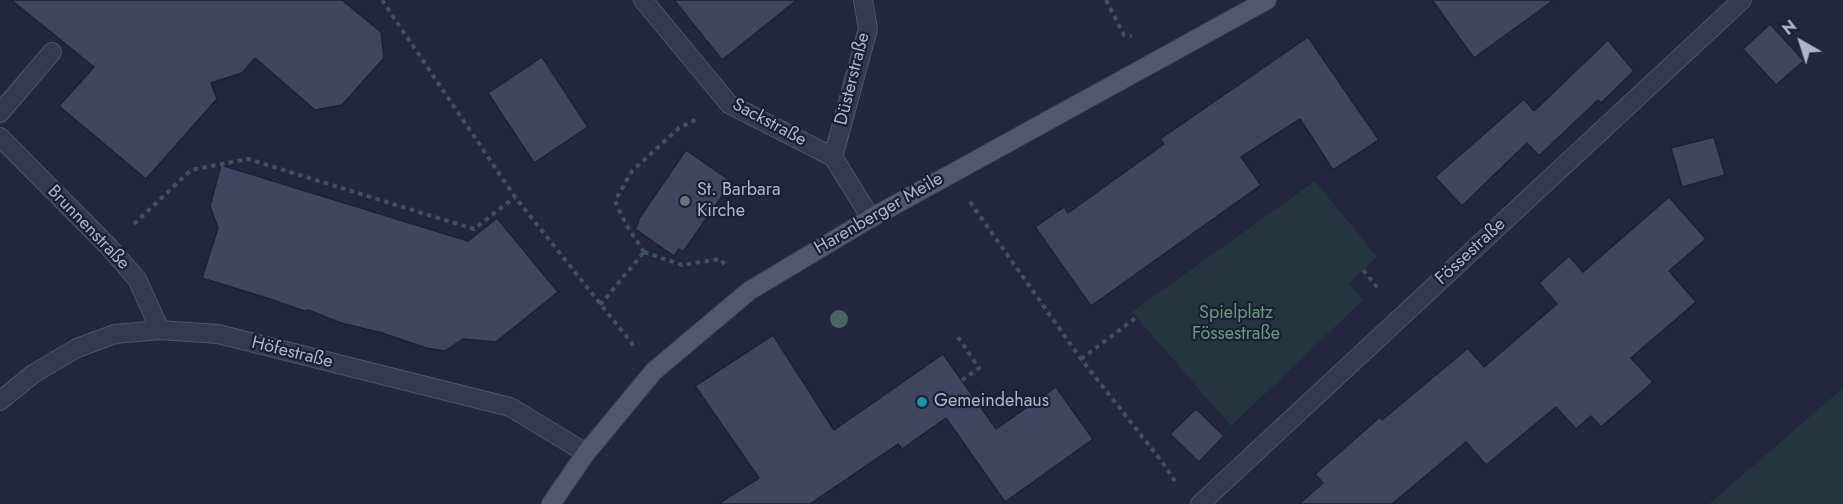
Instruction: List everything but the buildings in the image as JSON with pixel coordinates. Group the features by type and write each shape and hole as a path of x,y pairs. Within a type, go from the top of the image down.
{"main road":[{"name":"Harenberger Meile","path":"551,504 586,453 654,371 748,291 871,218 1268,0"}],"street":[{"name":"Sackstraße","path":"643,0 729,104 833,158"},
{"name":"Düsterstraße","path":"833,158 868,29 863,0"},
{"name":"Fössestraße","path":"1200,504 1742,0"},
{"path":"0,113 52,52"},
{"name":"Brunnenstraße","path":"0,137 137,279 160,330"},
{"path":"833,158 871,218"},
{"name":"Höfestraße","path":"0,401 33,375 77,348 115,334 160,330 218,334 510,407 586,453"}],"path":[{"path":"382,0 515,197 654,371"},
{"path":"1106,0 1124,35 1144,38 1157,62"},
{"path":"710,260 682,265 644,252 624,223 615,201 632,171 679,128 729,104"},
{"path":"109,248 191,170 248,159 474,229 515,197"},
{"path":"950,174 1081,359 1163,463 1179,488"},
{"path":"600,305 644,252"},
{"path":"1081,359 1137,317"},
{"path":"958,337 979,368 962,381"}],"green space":[{"name":"Spielplatz Fössestraße","path":"1315,181 1377,257 1349,283 1363,300 1231,426 1132,312"},
{"path":"1843,388 1843,504 1709,504"}],"place":[{"name":"St. Barbara Kirche","path":"685,201"},
{"name":"Gemeindehaus","path":"922,402"}]}
